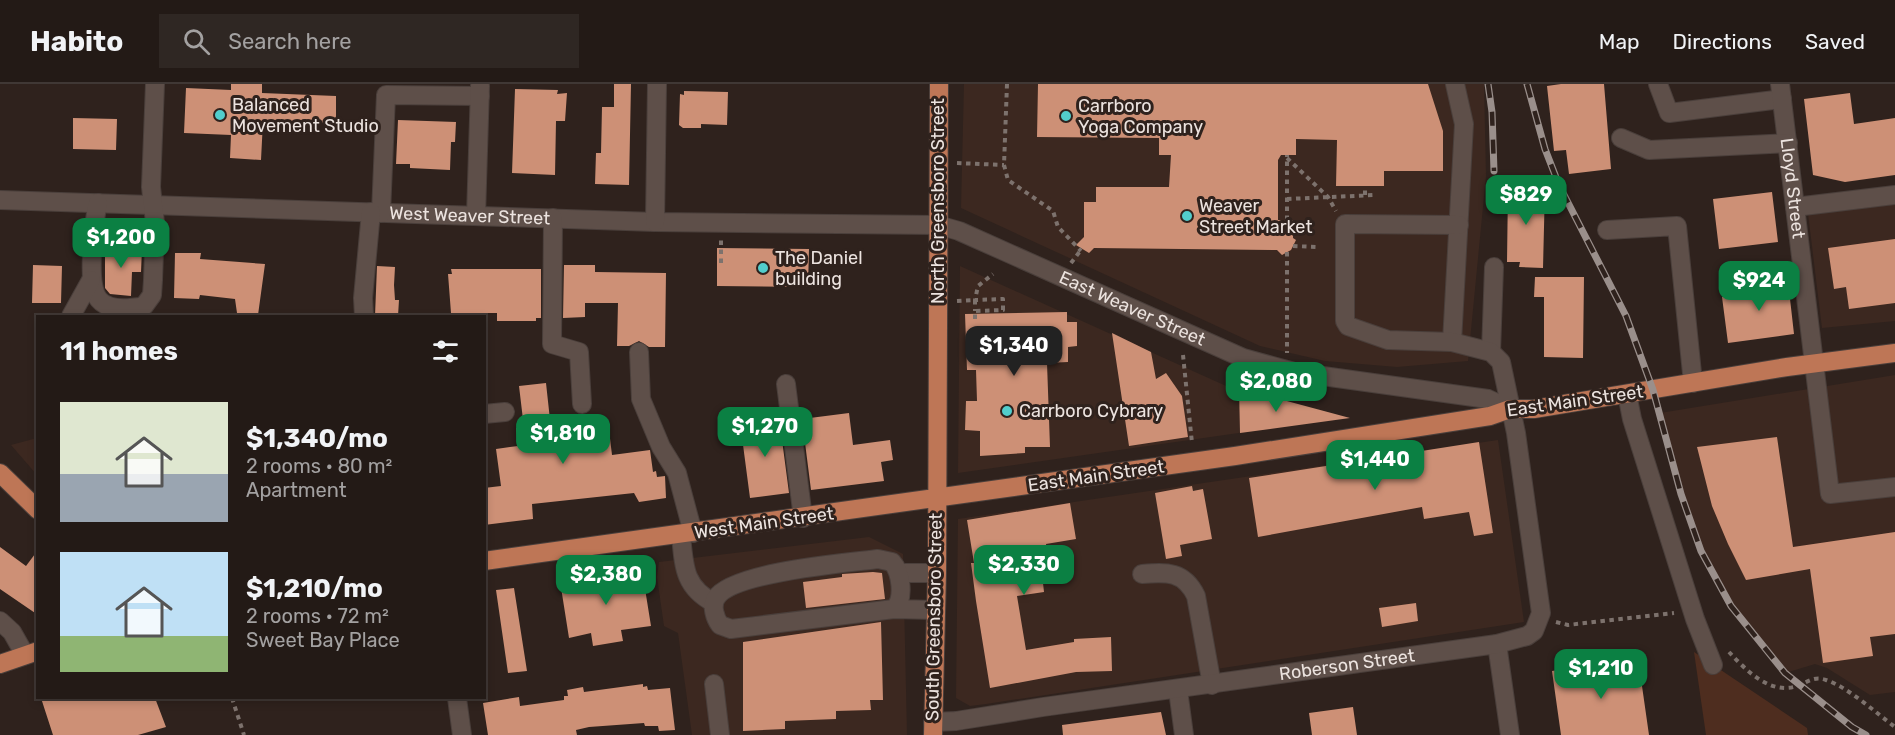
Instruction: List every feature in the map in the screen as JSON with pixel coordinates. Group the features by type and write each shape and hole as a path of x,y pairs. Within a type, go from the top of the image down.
{"main road":[{"name":"North Greensboro Street","path":"936,498 939,84"},
{"name":"East Main Street","path":"936,498 1235,456 1490,416 1510,409 1534,409 1815,363 1895,353"},
{"path":"1,476 36,508"},
{"name":"West Main Street","path":"486,561 936,498"},
{"name":"South Greensboro Street","path":"933,728 937,573 936,498"},
{"path":"0,664 31,653"}],"street":[{"path":"98,202 94,220 91,280 93,293 98,300 120,312 144,306 152,295 155,223 151,187 155,84"},
{"path":"655,222 657,84"},
{"path":"1452,342 1464,124 1455,84"},
{"path":"1658,84 1669,113 1781,92"},
{"path":"364,315 363,298 376,212 386,95 480,90 476,216"},
{"name":"Lloyd Street","path":"1781,92 1830,494 1895,487"},
{"path":"1621,138 1649,150 1788,143"},
{"path":"1795,207 1895,195"},
{"name":"West Weaver Street","path":"0,200 655,222 938,225"},
{"path":"553,218 552,344 579,352 582,404"},
{"path":"1459,225 1345,224 1346,324 1388,340 1452,342 1491,352 1501,362 1532,538 1541,618"},
{"name":"East Weaver Street","path":"938,225 959,231 1243,358 1294,372 1488,399 1510,409"},
{"path":"1607,230 1677,226 1693,383"},
{"path":"1491,352 1494,267"},
{"path":"72,315 91,280"},
{"path":"639,352 641,399 661,447 677,473 687,534 691,584 695,592 714,603 720,625 731,629 894,609 935,610"},
{"path":"786,384 803,518"},
{"path":"1627,394 1632,419 1695,619 1713,665"},
{"path":"486,414 505,412"},
{"path":"714,603 721,594 746,581 781,571 878,559 891,562 899,573 899,601 894,609"},
{"path":"899,573 937,573"},
{"path":"1142,574 1172,573 1180,576 1191,586 1196,596 1212,685"},
{"name":"Roberson Street","path":"933,728 956,721 1043,706 1178,690 1497,644 1527,636 1534,631 1541,618"},
{"path":"0,621 31,653"},
{"path":"1497,644 1510,735"},
{"path":"714,684 720,735"},
{"path":"1178,690 1184,735"},
{"path":"457,699 462,735"}],"path":[{"path":"1007,84 1004,165 1008,180 1053,211 1058,227 1081,250 1069,266"},
{"path":"1287,220 1287,157 1328,196 1345,224"},
{"path":"956,163 1004,165"},
{"path":"1365,186 1365,195"},
{"path":"1287,199 1307,200 1328,196 1375,195"},
{"path":"1293,246 1317,247"},
{"path":"721,248 721,263"},
{"path":"1287,252 1287,357"},
{"path":"803,269 803,287"},
{"path":"975,320 978,286 993,274"},
{"path":"954,301 1003,299 1003,310 975,311"},
{"path":"1183,355 1192,444"},
{"path":"1541,618 1568,625 1662,612 1686,614 1695,619"},
{"path":"1722,644 1750,673 1766,684 1786,688 1800,685 1811,679 1825,679 1895,727"},
{"path":"232,699 244,735"}],"shaded area":[{"path":"964,84 1484,84 1486,176 1468,361 1397,367 1325,361 1260,346 961,208"},
{"path":"1895,189 1895,321 1822,328 1806,197"},
{"path":"960,266 1235,390 1336,419 958,473"},
{"path":"1895,375 1895,692 1870,695 1827,668 1815,664 1785,673 1731,606 1701,551 1681,494 1660,413"},
{"path":"36,439 36,474 11,445"},
{"path":"1498,440 1524,622 986,704 970,706 956,698 958,519"},
{"path":"869,537 903,554 907,735 692,735 678,633 664,626 657,577 659,562"},
{"path":"1694,652 1807,728 1808,735 1706,735"}],"building":[{"path":"231,84 262,84 262,93 336,96 336,123 263,121 261,160 230,158 231,135 184,133 186,88 231,90"},
{"path":"614,84 631,84 629,185 595,184 596,153 601,153 602,107 614,107"},
{"path":"1038,84 1428,84 1443,131 1443,171 1384,171 1384,186 1336,186 1337,140 1296,139 1296,155 1281,155 1278,160 1278,220 1293,220 1293,238 1296,240 1291,250 1282,255 1277,250 1094,248 1089,253 1076,245 1084,237 1084,202 1096,202 1096,187 1169,187 1171,155 1159,155 1159,138 1037,137"},
{"path":"1604,84 1611,169 1569,174 1566,150 1554,151 1547,86"},
{"path":"515,89 558,90 557,94 567,93 565,121 556,121 555,175 512,173"},
{"path":"684,91 728,92 727,125 701,124 701,128 683,128 679,125 680,94 684,95"},
{"path":"1850,93 1854,124 1895,118 1895,175 1845,182 1813,175 1804,99"},
{"path":"73,118 117,119 116,150 73,149"},
{"path":"398,120 456,122 455,142 451,142 450,170 410,168 410,164 396,164"},
{"path":"1508,187 1545,187 1543,268 1519,267 1520,262 1507,262"},
{"path":"1772,192 1778,242 1719,249 1713,199"},
{"path":"1895,239 1895,303 1849,309 1846,287 1834,289 1828,248"},
{"path":"108,247 142,249 141,272 132,272 131,296 110,294 105,288 105,252 108,252"},
{"name":"The Daniel building","path":"717,248 809,249 808,287 717,286"},
{"path":"175,253 201,253 200,259 265,264 258,315 237,313 235,299 200,295 199,299 174,298"},
{"path":"33,265 62,266 61,303 32,303"},
{"path":"564,265 595,265 595,272 666,273 665,347 649,347 639,341 629,346 617,346 618,303 585,303 585,317 563,318"},
{"path":"377,266 395,267 394,285 395,300 399,300 398,315 375,315"},
{"path":"451,269 541,269 541,318 536,318 536,321 497,321 497,313 451,313 448,274 452,274"},
{"path":"1775,273 1777,292 1789,290 1794,334 1728,343 1722,297 1752,294 1750,277"},
{"path":"1535,277 1584,277 1583,358 1544,357 1544,297 1534,297"},
{"path":"1067,312 1067,322 1077,322 1077,346 1068,347 1068,362 1047,363 1050,447 1025,447 1025,453 980,456 980,431 965,430 966,401 977,401 976,370 967,370 965,314"},
{"path":"1112,333 1151,352 1156,379 1166,373 1182,396 1188,437 1129,446"},
{"path":"546,383 551,429 608,422 612,455 650,450 653,472 656,471 657,477 665,476 666,498 639,502 634,493 532,504 533,519 486,525 486,488 501,486 496,449 518,446 516,428 524,428 519,386"},
{"path":"1239,388 1350,418 1240,433"},
{"path":"849,413 853,445 890,440 893,460 881,462 884,481 811,490 802,419"},
{"path":"779,417 789,493 750,498 740,422"},
{"path":"1777,437 1793,547 1895,532 1895,634 1870,637 1873,656 1823,663 1810,569 1746,580 1728,544 1712,506 1697,447"},
{"path":"1479,442 1493,533 1474,536 1469,512 1424,519 1422,507 1258,537 1249,478"},
{"path":"1192,486 1193,491 1203,489 1212,539 1180,545 1182,556 1166,559 1155,493"},
{"path":"1070,503 1076,539 1046,544 1051,578 1042,574 1044,592 1017,596 1026,650 1074,642 1074,639 1111,637 1112,671 1076,672 990,688 976,601 971,563 974,563 967,520"},
{"path":"0,547 26,566 36,553 36,614 0,589"},
{"path":"642,570 651,626 621,630 623,641 593,646 591,633 569,638 560,581"},
{"path":"882,573 885,599 806,608 803,582 842,577 842,574"},
{"path":"514,588 527,671 508,673 496,590"},
{"path":"1416,603 1418,621 1382,627 1379,608"},
{"path":"881,622 883,700 870,700 871,710 836,711 836,719 785,721 785,729 743,731 743,642"},
{"path":"1638,658 1649,735 1561,735 1552,671"},
{"path":"643,684 643,687 647,686 648,690 670,688 675,730 659,731 658,726 645,726 644,723 589,727 576,730 577,735 488,735 483,703 519,697 520,706 564,700 564,696 568,696 567,690 583,687 584,692"},
{"path":"41,699 155,699 166,727 138,735 53,735"},
{"path":"1353,707 1357,735 1312,735 1309,713"},
{"path":"1161,712 1166,735 1063,735 1062,725"}],"railway":[{"path":"1488,84 1492,112 1494,171"},
{"path":"1527,84 1545,149 1559,185 1626,316 1653,390 1681,494 1701,551 1731,606 1785,673 1852,727 1866,735"}],"place":[{"name":"Balanced Movement Studio","path":"220,115"},
{"name":"Carrboro Yoga Company","path":"1066,116"},
{"name":"Weaver Street Market","path":"1187,216"},
{"name":"The Daniel building","path":"763,268"},
{"name":"Carrboro Cybrary","path":"1007,411"}]}
